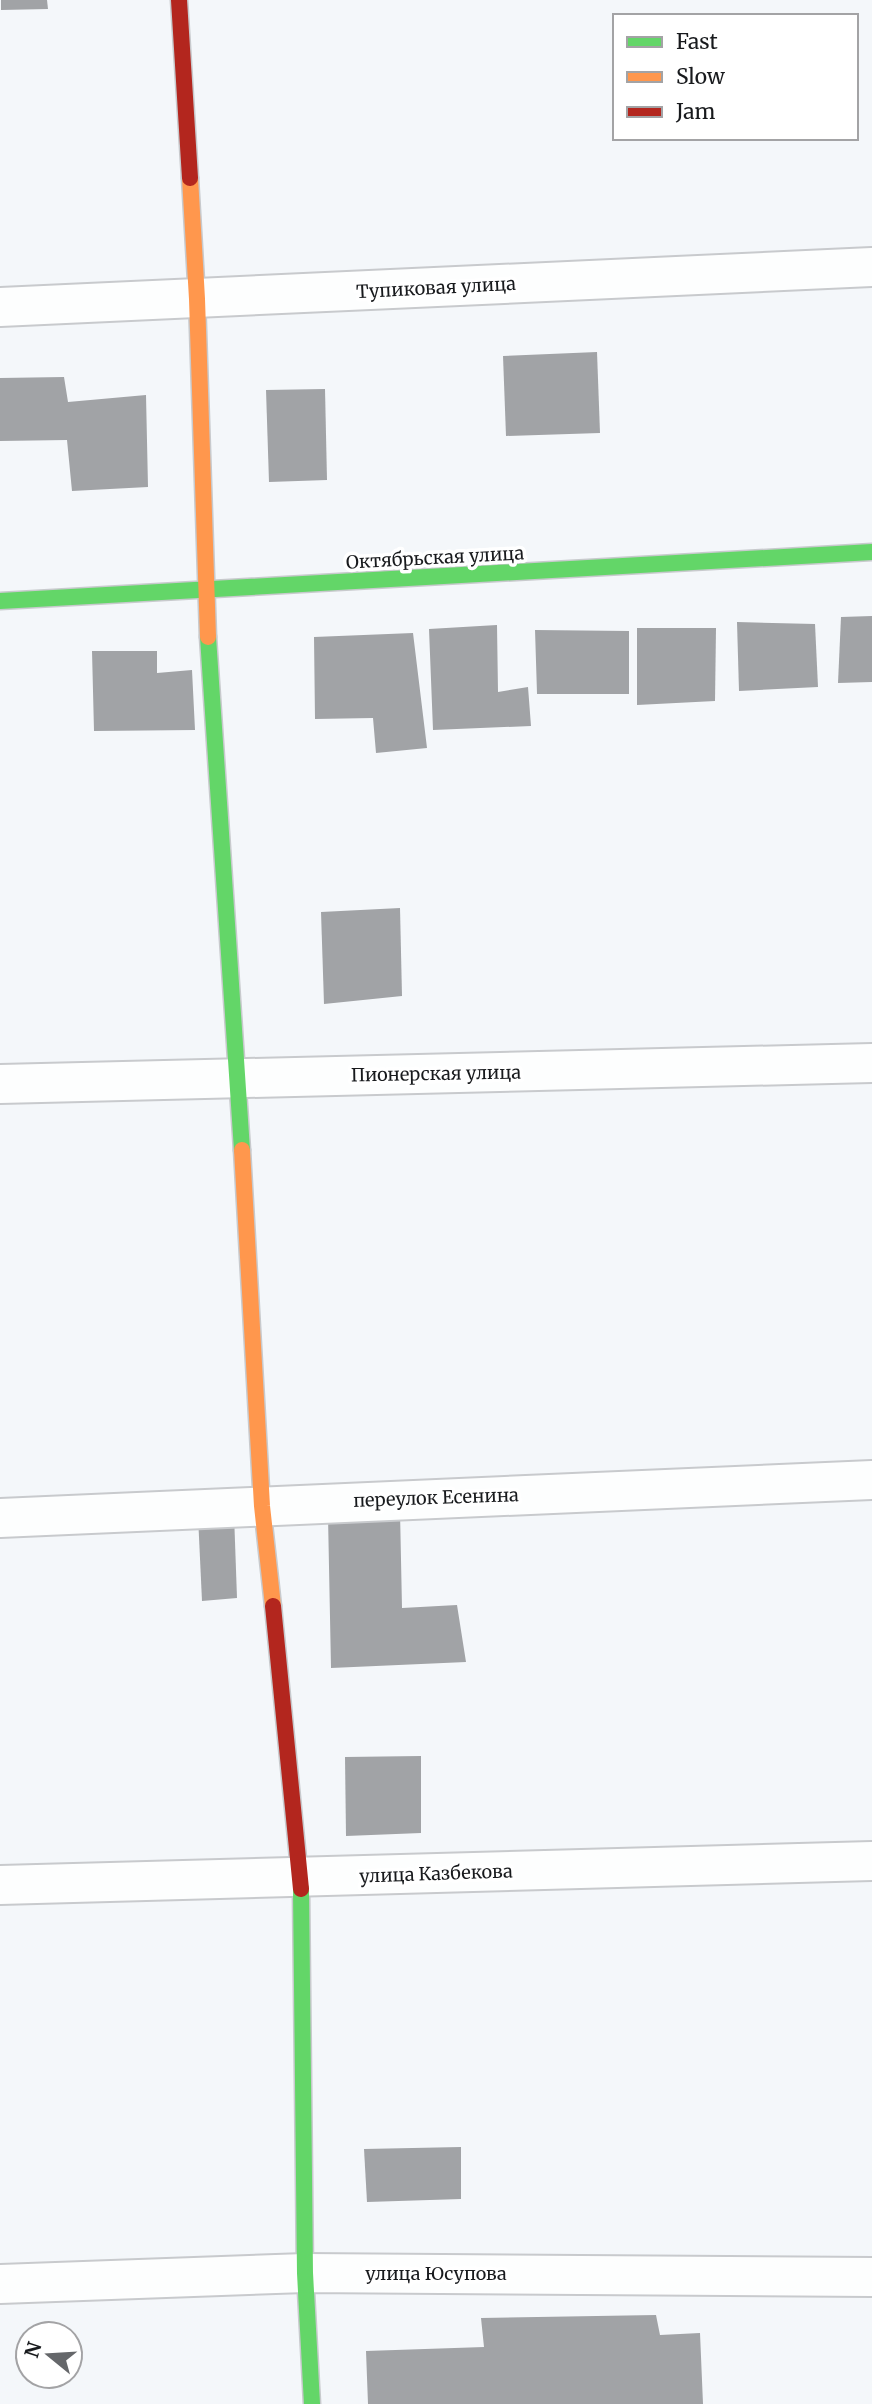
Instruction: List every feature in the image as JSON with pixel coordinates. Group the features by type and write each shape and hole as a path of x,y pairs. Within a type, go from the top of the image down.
{"street":[{"path":"179,0 197,299 205,590 238,1079 262,1506 301,1878 305,2273 312,2404"},
{"name":"Тупиковая улица","path":"0,307 872,267"},
{"name":"Октябрьская улица","path":"0,601 872,552"},
{"name":"Пионерская улица","path":"0,1084 872,1063"},
{"name":"переулок Есенина","path":"0,1518 872,1480"},
{"name":"улица Казбекова","path":"0,1885 872,1861"},
{"name":"улица Юсупова","path":"0,2284 305,2273 872,2277"}],"building":[{"path":"1,0 47,0 48,9 1,10"},
{"path":"597,352 600,433 506,436 503,356"},
{"path":"64,377 68,402 146,395 148,487 72,491 67,440 0,441 0,378"},
{"path":"325,389 327,480 269,482 266,390"},
{"path":"872,616 872,682 838,683 841,617"},
{"path":"737,622 815,624 818,687 739,691"},
{"path":"497,625 498,692 528,687 531,726 433,730 429,629"},
{"path":"637,628 716,628 715,701 637,705"},
{"path":"535,630 629,631 629,694 537,694"},
{"path":"413,633 427,748 376,753 373,718 315,719 314,637"},
{"path":"92,651 157,651 157,673 192,670 195,730 94,731"},
{"path":"400,908 402,996 324,1004 321,912"},
{"path":"400,1511 402,1608 457,1605 466,1662 331,1668 328,1516"},
{"path":"234,1514 237,1598 202,1601 198,1516"},
{"path":"421,1756 421,1833 346,1836 345,1757"},
{"path":"461,2147 461,2199 367,2202 364,2149"},
{"path":"656,2315 660,2335 700,2333 703,2404 368,2404 366,2351 484,2347 481,2318"}],"traffic: fast":[{"path":"0,601 872,552"},
{"path":"208,637 242,1150"},
{"path":"301,1889 305,2273 312,2404"}],"traffic: slow":[{"path":"190,178 197,299 208,637"},
{"path":"242,1150 262,1506 273,1606"}],"traffic: jam":[{"path":"179,0 190,178"},
{"path":"273,1606 301,1889"}]}
